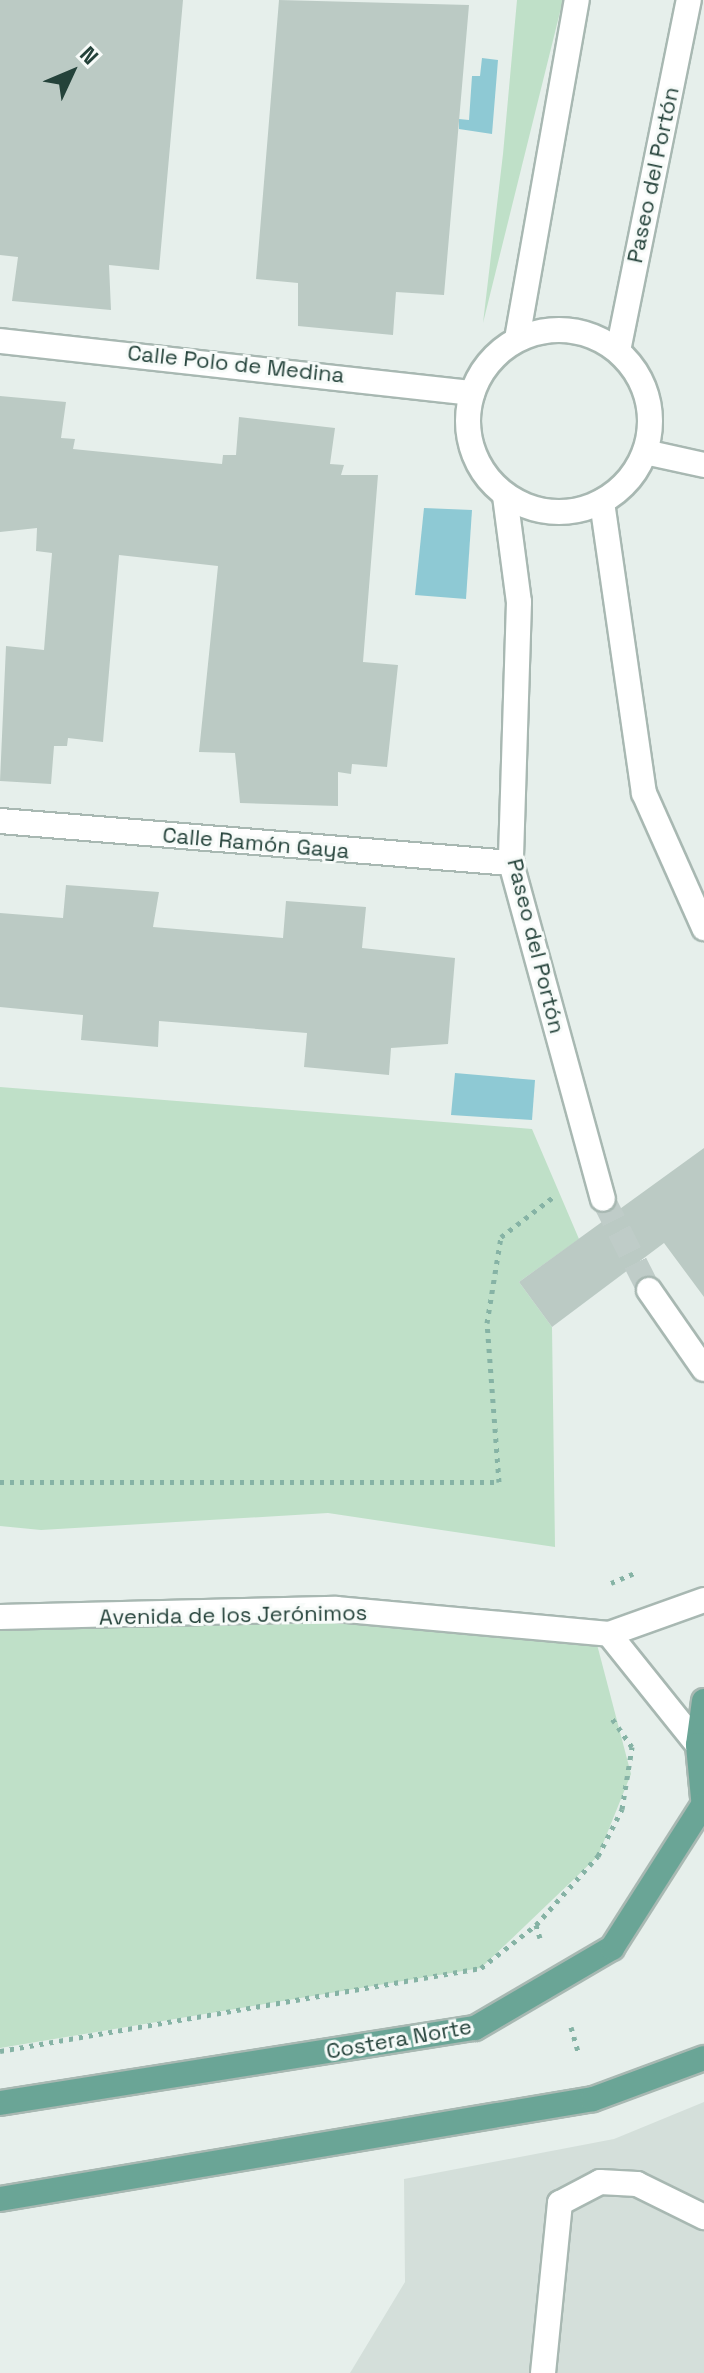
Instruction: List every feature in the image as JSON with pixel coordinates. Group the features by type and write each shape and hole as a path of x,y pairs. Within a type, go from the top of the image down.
{"main road":[{"name":"Costera Norte","path":"0,2103 475,2028 557,1985 612,1948 703,1807 698,1745 704,1701"},
{"path":"0,2199 593,2099 704,2058"}],"street":[{"path":"517,339 577,0"},
{"name":"Paseo del Portón","path":"618,351 689,0"},
{"path":"569,329 618,351 648,397 645,452 621,490 602,502 555,513 505,496 472,450 472,393 496,353 517,339 569,329"},
{"name":"Calle Polo de Medina","path":"0,341 472,393"},
{"path":"645,452 704,465"},
{"name":"Paseo del Portón","path":"505,496 519,602 511,863 603,1199"},
{"path":"602,502 644,793 704,928"},
{"name":"Calle Ramón Gaya","path":"0,821 511,863"},
{"path":"649,1290 704,1369"},
{"path":"698,1745 602,1634 704,1600"},
{"name":"Avenida de los Jerónimos","path":"0,1617 336,1609 602,1634"},
{"path":"543,2373 560,2203 600,2182 637,2184 704,2217"}],"path":[{"path":"0,1482 499,1482 487,1323 501,1237 594,1165"},
{"path":"602,1634 606,1587 619,1575 644,1571"},
{"path":"0,2051 481,1968 536,1925 598,1856 622,1809 632,1747 604,1706"},
{"path":"536,1925 593,2099"}],"shaded area":[{"path":"704,2102 704,2373 350,2373 405,2282 404,2179 614,2139"}],"green space":[{"path":"517,0 563,0 483,323 503,154"},
{"path":"0,1087 532,1129 579,1239 519,1282 552,1327 555,1547 328,1513 41,1530 0,1526"},
{"path":"0,1603 594,1633 631,1774 598,1856 481,1968 0,2048"}],"water":[{"path":"482,58 498,60 492,134 459,129 459,119 469,120 472,76 480,76"},
{"path":"424,508 472,510 466,599 415,595"},
{"path":"455,1073 535,1080 532,1120 451,1115"}],"building":[{"path":"0,0 183,0 159,270 109,265 111,310 12,301 18,257 0,255"},
{"path":"279,0 469,5 444,295 396,292 393,335 298,326 298,283 256,279"},
{"path":"0,396 66,402 61,438 75,439 73,449 222,464 223,455 236,455 239,417 335,428 330,464 344,465 341,475 378,475 363,662 398,665 387,767 352,764 351,774 338,772 338,806 240,803 235,753 199,752 218,566 119,555 103,742 68,738 67,746 54,746 51,784 0,781 6,646 44,650 52,553 36,551 37,528 0,532"},
{"path":"66,885 159,892 153,927 283,938 286,901 366,907 362,948 455,958 448,1044 391,1048 389,1075 304,1067 307,1033 159,1021 158,1047 81,1040 83,1015 0,1007 0,913 63,918"},
{"path":"704,1148 704,1297 664,1243 552,1327 519,1282"}],"tunnel":[{"path":"603,1199 649,1290"}]}
